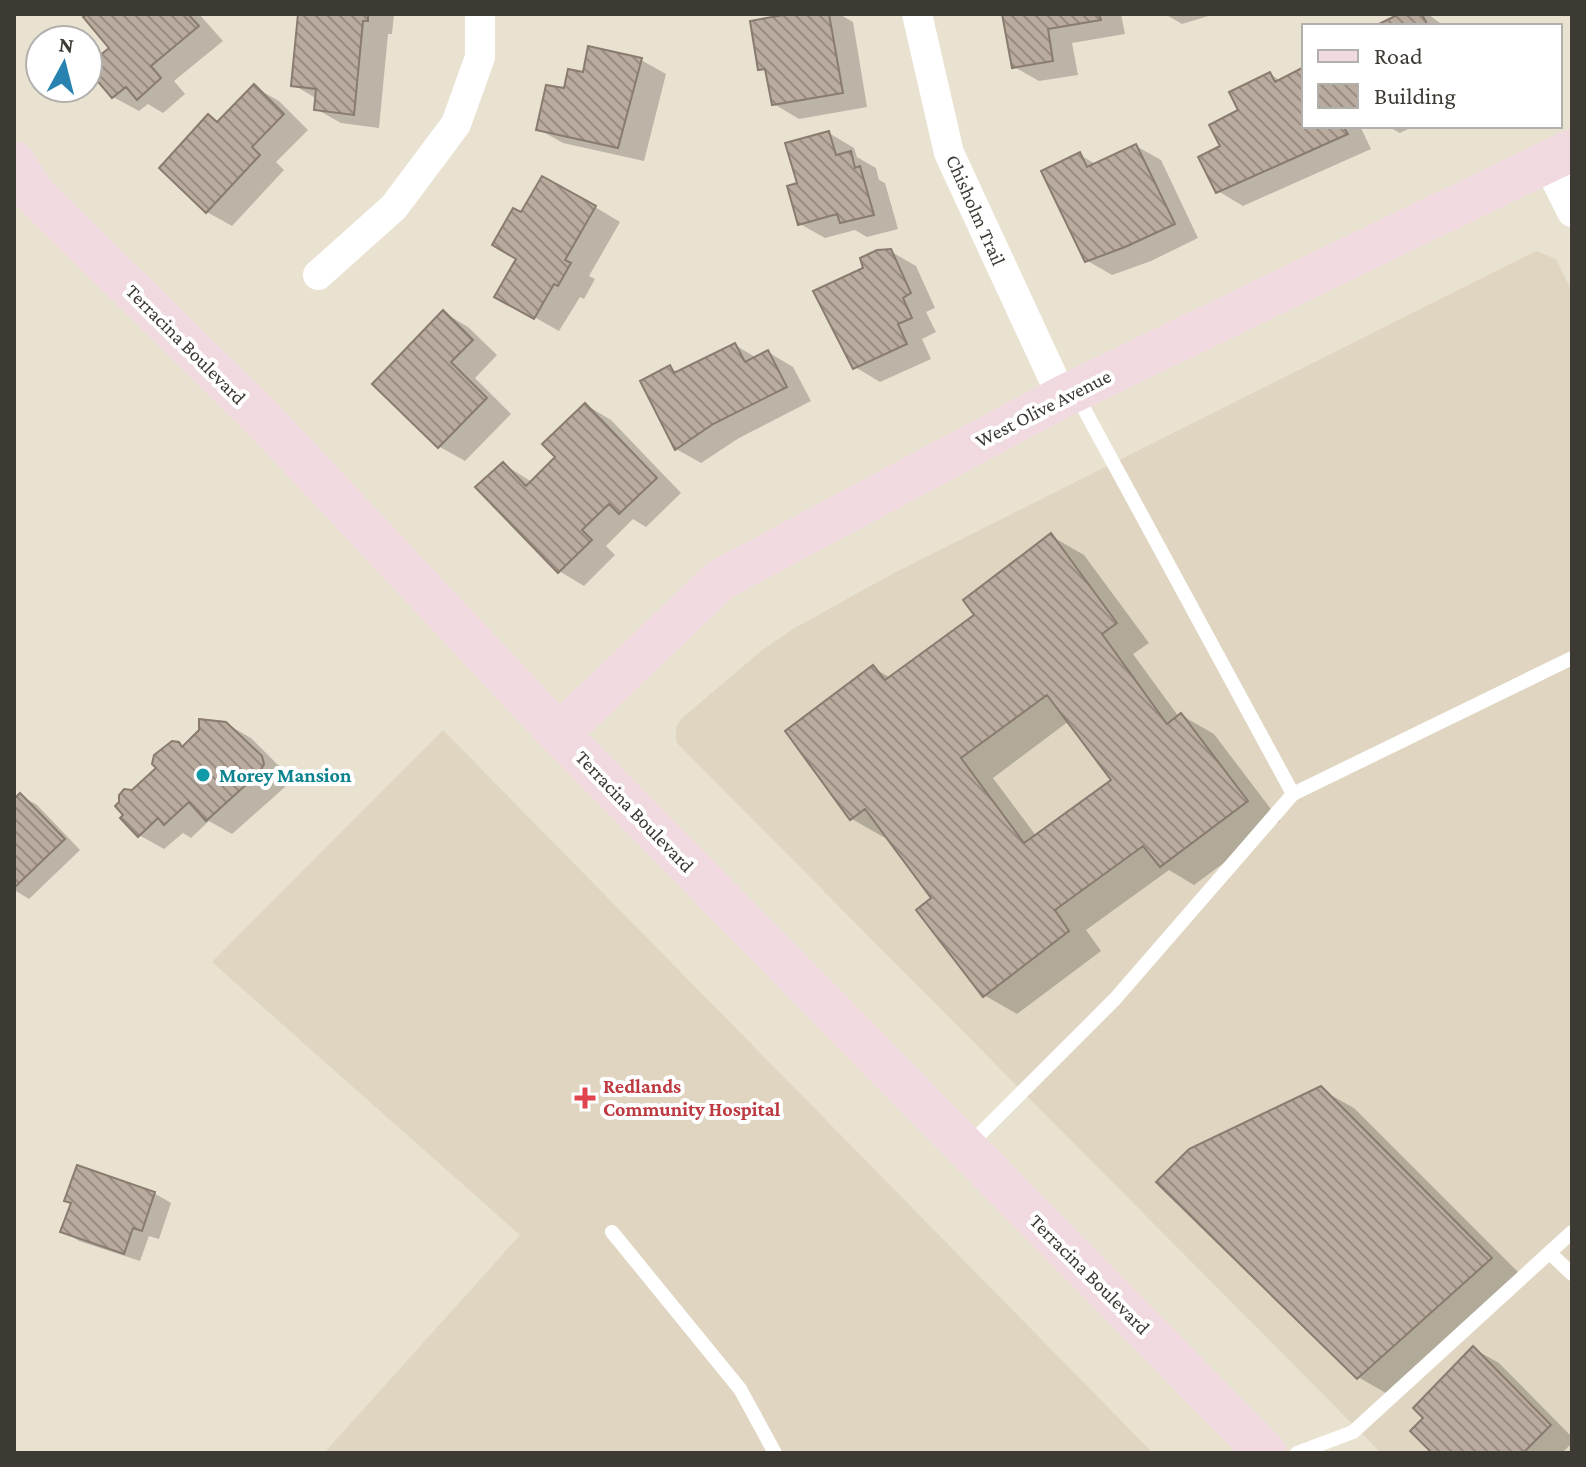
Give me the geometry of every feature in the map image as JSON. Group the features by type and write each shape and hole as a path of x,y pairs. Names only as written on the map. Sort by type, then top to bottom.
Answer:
{"main road":[{"name":"West Olive Avenue","path":"559,734 720,580 1068,394 1560,156"},
{"name":"Terracina Boulevard","path":"14,162 34,194 263,419 559,734 1266,1453"}],"street":[{"path":"318,275 394,207 456,124 480,57 480,14"},
{"name":"Chisholm Trail","path":"917,14 949,153 1068,394"},
{"path":"1560,156 1572,212"}],"lane":[{"path":"1068,394 1293,794"},
{"path":"966,1149 1115,999 1293,794 1572,658"},
{"path":"612,1232 740,1389 775,1453"},
{"path":"1297,1453 1353,1432 1572,1232"},
{"path":"1550,1253 1572,1274"}],"shaded area":[{"path":"1536,251 1556,259 1572,292 1572,1453 1381,1453 676,742 676,728 681,719 761,651 793,629 890,575"},
{"name":"Redlands Community Hospital","path":"443,730 1153,1453 324,1453 520,1235 212,962"}],"building":[{"path":"87,14 188,14 199,26 151,66 161,78 137,100 126,87 112,98 104,89 104,52 109,48 104,42 104,24 89,24 83,17"},
{"path":"298,14 368,14 368,21 363,21 354,115 314,110 316,89 291,86"},
{"path":"789,14 829,14 843,93 772,105 765,69 758,70 750,21"},
{"path":"1002,14 1099,14 1101,20 1048,29 1053,61 1012,68"},
{"path":"1399,14 1422,14 1427,24 1379,24"},
{"path":"588,46 642,58 618,148 536,130 546,85 564,88 568,69 583,72"},
{"path":"1302,68 1302,128 1344,128 1348,134 1216,193 1198,157 1220,146 1209,125 1238,110 1229,92 1270,72 1275,82"},
{"path":"254,84 284,114 252,147 260,155 206,213 159,168 208,114 217,122"},
{"path":"829,131 836,155 851,151 855,168 860,166 874,215 840,223 837,214 798,225 787,186 797,183 785,143"},
{"path":"1136,144 1175,224 1085,262 1041,171 1080,152 1087,167"},
{"path":"542,176 596,206 565,260 571,263 558,286 554,284 534,319 494,297 516,259 492,245 513,208 521,212"},
{"path":"891,249 911,293 903,298 912,318 898,324 907,344 853,369 813,291 863,268 860,258 877,250"},
{"path":"443,310 473,340 451,362 487,398 438,448 372,384"},
{"path":"735,343 745,362 768,350 787,387 713,424 675,450 640,381 670,365 674,373"},
{"path":"585,403 657,478 619,514 609,504 582,530 592,540 558,573 475,487 503,462 526,486 555,457 542,444"},
{"path":"1051,533 1117,623 1102,634 1167,724 1181,713 1248,801 1160,867 1143,846 1055,910 1069,931 983,997 916,910 931,898 865,809 850,820 785,731 873,665 885,680 974,615 963,600","holes":["1047,695 1111,780 1024,843 961,758"]},
{"name":"Morey Mansion","path":"199,719 226,722 262,756 264,764 260,772 206,821 189,802 164,825 158,818 138,837 120,818 123,815 115,806 119,795 124,789 132,790 156,768 152,764 154,755 172,741 179,742 182,747 199,730"},
{"path":"20,793 65,839 14,888 14,799"},
{"path":"1321,1086 1492,1258 1357,1379 1156,1182 1189,1149"},
{"path":"77,1165 155,1192 142,1231 133,1228 124,1254 60,1232 71,1203 64,1201"},
{"path":"1473,1346 1551,1425 1523,1453 1432,1453 1410,1431 1423,1418 1413,1408"}],"place":[{"name":"Morey Mansion","path":"203,775"},
{"name":"Redlands Community Hospital","path":"585,1098"}]}
